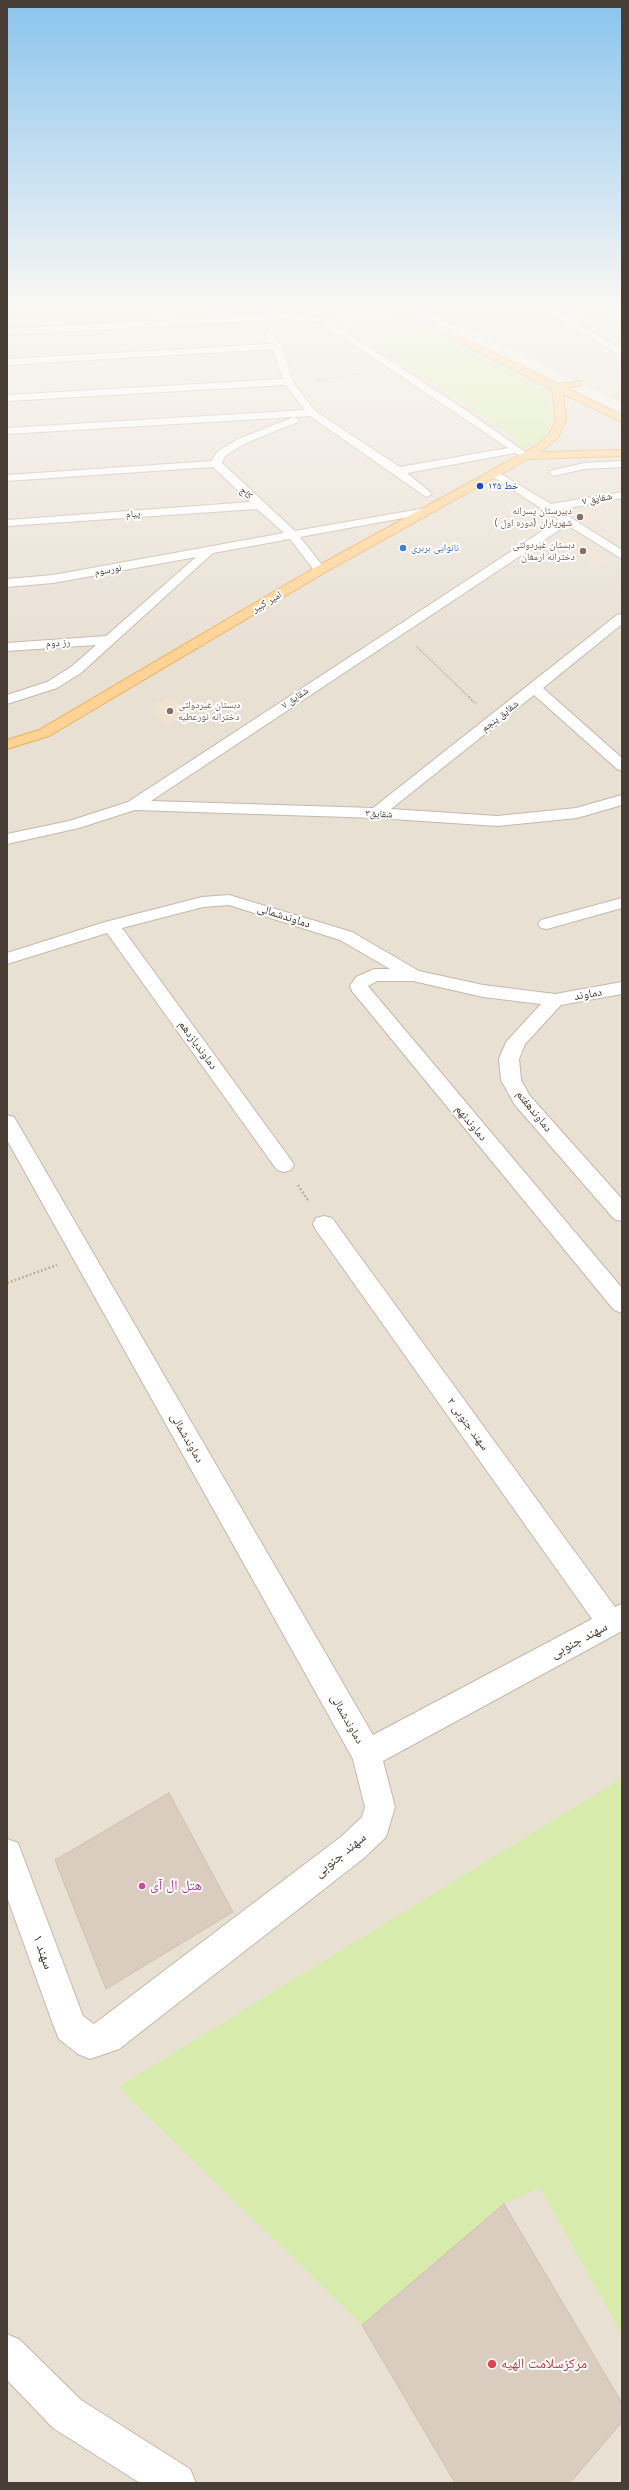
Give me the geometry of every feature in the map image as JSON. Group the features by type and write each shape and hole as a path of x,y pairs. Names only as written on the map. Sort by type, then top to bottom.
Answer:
{"main road":[{"name":"امیر کبیر","path":"7,745 44,733 320,570 494,473 521,453 542,447 554,436 561,420"},
{"path":"521,453 622,453"}],"street":[{"path":"7,431 190,420"},
{"path":"7,478 216,464 221,454 242,441 294,420"},
{"path":"323,420 398,471 426,494"},
{"path":"473,420 521,453"},
{"path":"398,471 521,453"},
{"name":"کاج","path":"216,464 293,536 320,570"},
{"path":"554,472 584,466 622,464"},
{"path":"494,473 622,555"},
{"name":"شقایق ۷","path":"549,508 622,494"},
{"name":"پیام","path":"7,523 259,505"},
{"path":"7,700 52,685 76,670 208,553 426,511"},
{"name":"شقایق ۷","path":"7,839 73,825 134,805 398,629 566,520"},
{"name":"نورسوم","path":"7,583 53,579 208,553"},
{"name":"شقایق پنجم","path":"377,813 622,618"},
{"name":"رز دوم","path":"7,647 109,640"},
{"path":"535,688 622,766"},
{"name":"شقایق۳","path":"134,805 377,813 497,821 577,813 622,800"},
{"name":"دماوندشمالی","path":"7,959 111,926 202,902 229,900 254,906 346,936 413,975 483,991 555,1000"},
{"path":"547,924 622,903"},
{"name":"دماوندیازدهم","path":"111,926 284,1165"},
{"name":"دماوندنهم","path":"413,975 374,975 362,981 359,986 361,991 622,1304"},
{"name":"دماوند","path":"555,1000 622,988"},
{"name":"دماوندهفتم","path":"555,1000 516,1042 509,1059 511,1080 522,1100 622,1213"},
{"name":"دماوندشمالی","path":"7,1122 367,1754"},
{"name":"سهند جنوبی ۲","path":"324,1224 617,1620"},
{"name":"سهند جنوبی","path":"90,2042 108,2037 352,1847 374,1826 380,1807 367,1754 617,1620"},
{"name":"سهند ۱","path":"7,1854 71,2027 90,2042"},
{"path":"7,2353 67,2414 176,2483"}],"path":[{"path":"398,629 494,721"},
{"path":"284,1165 324,1224"},
{"path":"7,1283 82,1256"}],"shaded area":[{"path":"7,420 622,420 622,2483 7,2483"},
{"name":"دبیرستان پسرانه شهریاران (دوره اول )","path":"586,509 602,520 574,525 563,513"},
{"name":"دبستان غیردولتی دخترانه ارمغان","path":"572,536 608,562 591,565 558,541"},
{"name":"دبستان غیردولتی دخترانه نورعطیه","path":"172,698 191,717 166,724 150,705"}],"green space":[{"path":"488,420 551,420 548,432 539,442 522,449 515,438"},
{"path":"622,1778 622,2335 540,2188 504,2204 362,2325 118,2087"}],"building":[{"name":"هتل ال آی","path":"169,1793 233,1912 106,1989 55,1860"},
{"name":"مرکزسلامت الهیه","path":"504,2204 622,2403 622,2422 570,2483 455,2483 362,2325"}],"place":[{"name":"خط ۱۴۵","path":"480,486"},
{"name":"دبیرستان پسرانه شهریاران (دوره اول )","path":"580,517"},
{"name":"نانوایی بربری","path":"403,548"},
{"name":"دبستان غیردولتی دخترانه ارمغان","path":"583,551"},
{"name":"دبستان غیردولتی دخترانه نورعطیه","path":"170,711"},
{"name":"هتل ال آی","path":"142,1886"},
{"name":"مرکزسلامت الهیه","path":"492,2364"}]}
